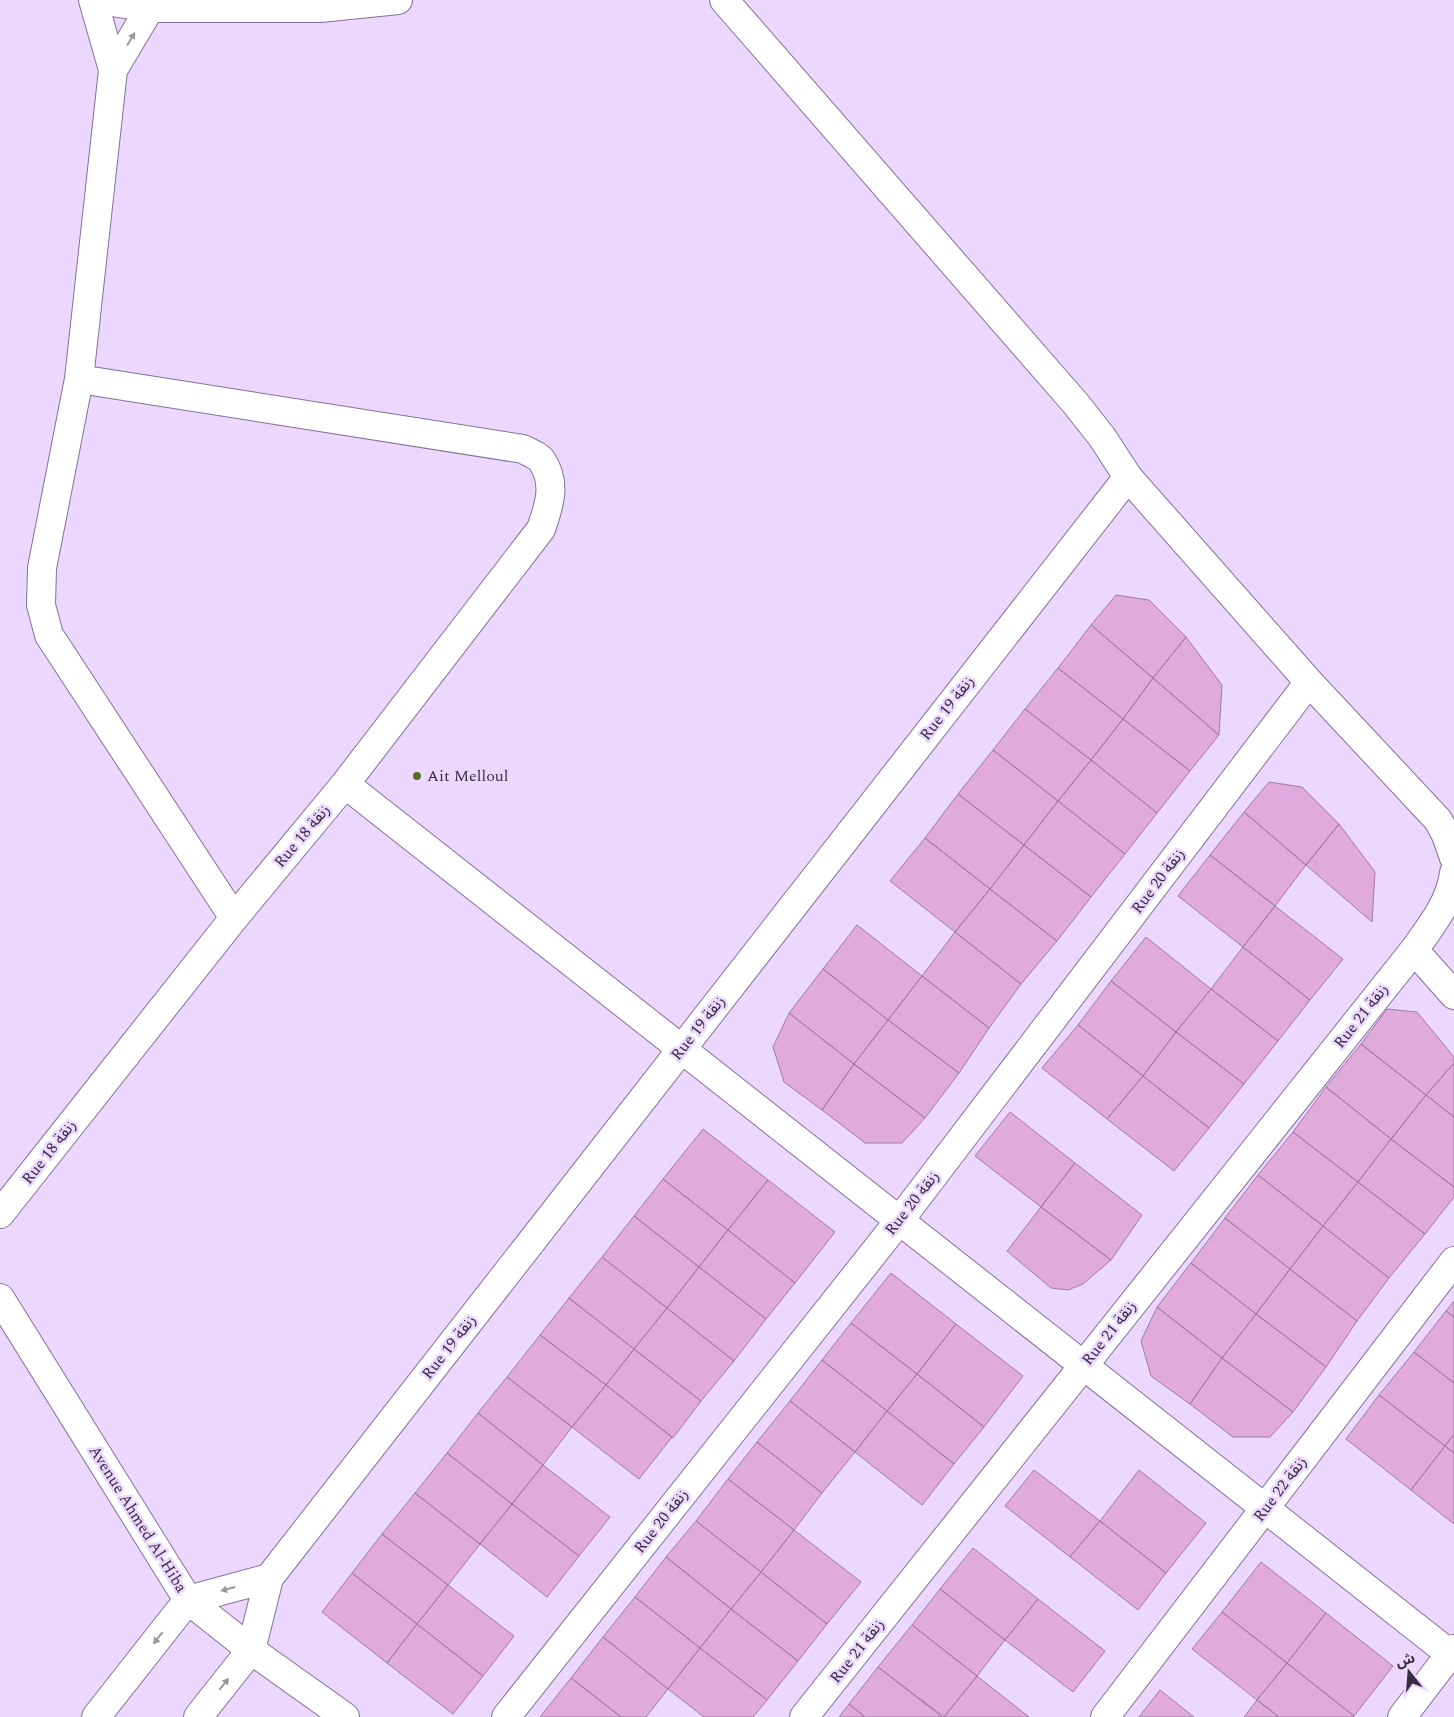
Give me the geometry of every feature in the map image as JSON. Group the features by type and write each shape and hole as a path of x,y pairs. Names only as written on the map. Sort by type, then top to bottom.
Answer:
{"street":[{"path":"93,0 112,70 79,378 42,568 41,605 50,635 234,918"},
{"path":"100,0 150,8 320,8 398,0"},
{"path":"724,0 1076,404 1102,437 1128,477 1309,682 1438,820 1452,849 1454,858"},
{"path":"112,70 150,8"},
{"name":"Rue 18 زنقة","path":"0,1214 234,918 345,784 542,529 551,502 551,484 542,460 523,449 79,378"},
{"name":"Rue 19 زنقة","path":"251,1650 269,1578 1128,477"},
{"name":"Rue 20 زنقة","path":"506,1717 899,1221 1309,682"},
{"path":"345,784 1264,1509 1452,1652 1402,1717"},
{"name":"Rue 21 زنقة","path":"804,1717 1414,950 1436,919 1452,888 1454,873"},
{"path":"1414,950 1454,995"},
{"name":"Rue 22 زنقة","path":"1105,1717 1454,1261"},
{"name":"Avenue Ahmed Al-Hiba","path":"0,1298 188,1600 251,1650 345,1717"},
{"path":"96,1717 188,1600 269,1578"},
{"path":"198,1717 251,1650"}],"building":[{"path":"1116,595 1149,600 1186,637 1153,678 1091,625"},
{"path":"1091,625 1153,678 1123,719 1058,668"},
{"path":"1186,637 1222,685 1219,735 1153,678"},
{"path":"1058,668 1123,719 1091,760 1025,709"},
{"path":"1153,678 1219,735 1190,771 1123,719"},
{"path":"1025,709 1091,760 1058,801 993,750"},
{"path":"1123,719 1190,771 1157,813 1091,760"},
{"path":"993,750 1058,801 1024,845 958,794"},
{"path":"1091,760 1157,813 1125,854 1058,801"},
{"path":"1269,782 1302,787 1339,824 1306,865 1244,812"},
{"path":"958,794 1024,845 990,889 925,838"},
{"path":"1058,801 1125,854 1091,897 1024,845"},
{"path":"1244,812 1306,865 1275,906 1210,855"},
{"path":"1339,824 1375,872 1372,922 1306,865"},
{"path":"925,838 990,889 955,932 890,881"},
{"path":"1024,845 1091,897 1057,941 990,889"},
{"path":"1210,855 1275,906 1243,947 1178,896"},
{"path":"990,889 1057,941 1021,984 955,932"},
{"path":"1275,906 1343,959 1310,1000 1243,947"},
{"path":"857,925 922,976 888,1020 823,969"},
{"path":"955,932 1021,984 989,1028 922,976"},
{"path":"1146,937 1211,989 1176,1032 1111,981"},
{"path":"1243,947 1310,1000 1278,1041 1211,989"},
{"path":"823,969 888,1020 854,1064 789,1013"},
{"path":"922,976 989,1028 959,1073 888,1020"},
{"path":"1111,981 1176,1032 1143,1076 1078,1025"},
{"path":"1211,989 1278,1041 1244,1084 1176,1032"},
{"path":"1387,1009 1417,1012 1454,1057 1454,1063 1426,1095 1361,1044"},
{"path":"789,1013 854,1064 822,1110 784,1082 773,1047"},
{"path":"888,1020 959,1073 925,1118 854,1064"},
{"path":"1078,1025 1143,1076 1107,1119 1042,1068"},
{"path":"1176,1032 1244,1084 1209,1128 1143,1076"},
{"path":"1361,1044 1426,1095 1391,1139 1326,1087"},
{"path":"1454,1063 1454,1117 1426,1095"},
{"path":"854,1064 925,1118 902,1143 865,1143 822,1110"},
{"path":"1143,1076 1209,1128 1174,1171 1107,1119"},
{"path":"1326,1087 1391,1139 1358,1182 1293,1132"},
{"path":"1426,1095 1454,1117 1454,1187 1391,1139"},
{"path":"1010,1112 1075,1163 1041,1207 975,1156"},
{"path":"703,1129 768,1180 728,1230 663,1179"},
{"path":"1293,1132 1358,1182 1323,1226 1258,1175"},
{"path":"1391,1139 1454,1187 1454,1197 1425,1234 1358,1182"},
{"path":"1075,1163 1142,1215 1111,1260 1041,1207"},
{"path":"1258,1175 1323,1226 1290,1269 1225,1218"},
{"path":"663,1179 728,1230 699,1267 634,1216"},
{"path":"768,1180 835,1232 795,1283 728,1230"},
{"path":"1358,1182 1425,1234 1389,1278 1323,1226"},
{"path":"1041,1207 1111,1260 1083,1284 1068,1290 1051,1288 1007,1251"},
{"path":"634,1216 699,1267 667,1308 602,1257"},
{"path":"1225,1218 1290,1269 1256,1314 1191,1263"},
{"path":"1323,1226 1389,1278 1357,1321 1290,1269"},
{"path":"728,1230 795,1283 766,1319 699,1267"},
{"path":"602,1257 667,1308 634,1349 569,1298"},
{"path":"1191,1263 1256,1314 1222,1358 1157,1307"},
{"path":"699,1267 766,1319 734,1361 667,1308"},
{"path":"1290,1269 1357,1321 1326,1367 1256,1314"},
{"path":"891,1273 956,1324 917,1374 851,1323"},
{"path":"569,1298 634,1349 606,1385 540,1335"},
{"path":"1454,1301 1454,1317 1446,1311"},
{"path":"1157,1307 1222,1358 1190,1404 1151,1376 1141,1341"},
{"path":"667,1308 734,1361 701,1401 634,1349"},
{"path":"1446,1311 1454,1317 1454,1383 1414,1352"},
{"path":"1256,1314 1326,1367 1293,1412 1222,1358"},
{"path":"851,1323 917,1374 887,1411 822,1360"},
{"path":"956,1324 1023,1376 984,1427 917,1374"},
{"path":"540,1335 606,1385 572,1427 507,1377"},
{"path":"634,1349 701,1401 673,1438 606,1385"},
{"path":"1414,1352 1454,1383 1454,1434 1445,1446 1379,1395"},
{"path":"1222,1358 1293,1412 1270,1437 1233,1437 1190,1404"},
{"path":"822,1360 887,1411 855,1452 790,1401"},
{"path":"917,1374 984,1427 954,1464 887,1411"},
{"path":"507,1377 572,1427 543,1465 478,1413"},
{"path":"606,1385 672,1437 639,1479 572,1427"},
{"path":"1379,1395 1445,1446 1411,1490 1346,1439"},
{"path":"790,1401 855,1452 822,1493 757,1442"},
{"path":"887,1411 954,1464 922,1505 855,1452"},
{"path":"478,1413 543,1465 512,1504 447,1453"},
{"path":"1454,1434 1454,1453 1445,1446"},
{"path":"757,1442 822,1493 794,1530 728,1479"},
{"path":"1445,1446 1454,1453 1454,1524 1411,1490"},
{"path":"447,1453 512,1504 480,1544 415,1493"},
{"path":"543,1465 610,1517 579,1556 512,1504"},
{"path":"1034,1470 1100,1521 1070,1557 1005,1506"},
{"path":"1139,1470 1206,1523 1166,1573 1100,1521"},
{"path":"728,1479 794,1530 761,1572 696,1521"},
{"path":"415,1493 480,1544 448,1585 382,1534"},
{"path":"512,1504 579,1556 547,1597 480,1544"},
{"path":"696,1521 761,1572 731,1609 666,1557"},
{"path":"1100,1521 1166,1573 1138,1610 1070,1557"},
{"path":"794,1530 861,1582 827,1624 761,1572"},
{"path":"382,1534 448,1585 417,1624 352,1573"},
{"path":"973,1548 1038,1599 1005,1640 940,1589"},
{"path":"666,1557 731,1609 700,1648 635,1597"},
{"path":"1261,1562 1326,1613 1287,1663 1222,1612"},
{"path":"761,1572 827,1624 798,1661 731,1609"},
{"path":"352,1573 417,1624 387,1663 322,1612"},
{"path":"448,1585 514,1636 483,1676 417,1624"},
{"path":"940,1589 1005,1640 977,1676 912,1625"},
{"path":"635,1597 700,1648 668,1689 603,1637"},
{"path":"1038,1599 1105,1651 1073,1692 1005,1640"},
{"path":"731,1609 798,1661 767,1700 700,1648"},
{"path":"1222,1612 1287,1663 1257,1700 1192,1649"},
{"path":"1326,1613 1393,1666 1354,1716 1287,1663"},
{"path":"417,1624 483,1676 453,1714 387,1663"},
{"path":"912,1625 977,1676 944,1717 878,1667"},
{"path":"603,1637 668,1689 646,1717 621,1717 571,1678"},
{"path":"700,1648 767,1700 753,1717 704,1717 668,1689"},
{"path":"1287,1663 1354,1716 1279,1717 1257,1700"},
{"path":"878,1667 942,1717 865,1717 849,1704"},
{"path":"977,1676 1029,1717 944,1717"},
{"path":"571,1678 621,1717 540,1717"},
{"path":"1160,1690 1194,1717 1139,1717"},
{"path":"1257,1700 1279,1717 1244,1717"},
{"path":"849,1704 865,1717 839,1717"}],"place":[{"name":"Ait Melloul","path":"417,776"}]}
